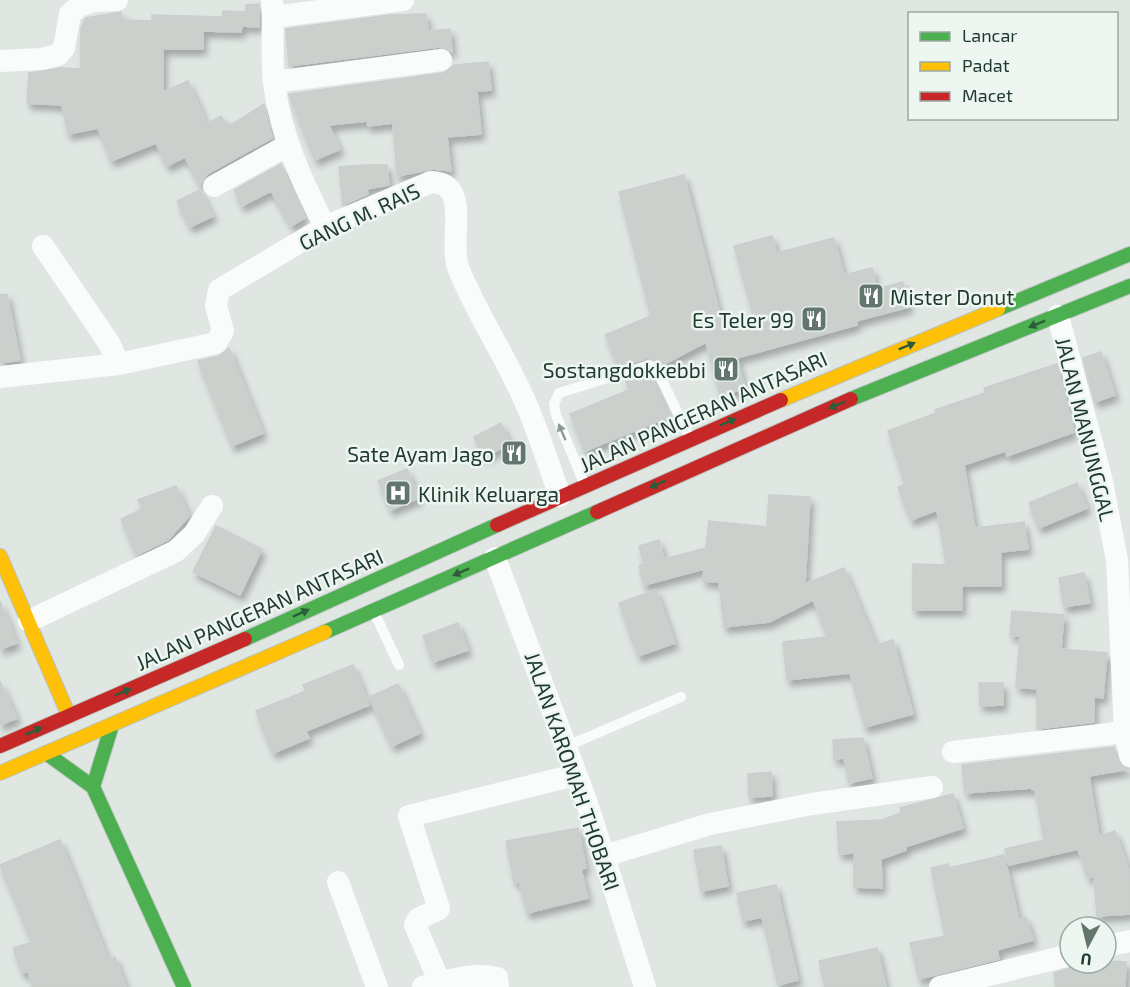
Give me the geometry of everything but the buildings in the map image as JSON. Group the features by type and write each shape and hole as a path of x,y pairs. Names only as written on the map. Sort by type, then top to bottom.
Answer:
{"main road":[{"name":"JALAN PANGERAN ANTASARI","path":"0,746 690,438 887,354 1130,255"},
{"path":"0,773 495,558 793,423 1130,286"},
{"path":"887,354 881,363 881,372 888,379 897,380"},
{"path":"855,368 866,367 873,373 873,384 865,393"},
{"path":"2,565 29,621 69,716"},
{"path":"93,787 112,725"},
{"path":"46,753 93,787 184,987"}],"street":[{"path":"0,61 42,59 58,55 64,48 70,7 94,1 117,0"},
{"path":"325,227 294,164 288,145 274,82 273,9 403,0"},
{"path":"274,82 441,60"},
{"path":"214,186 288,145"},
{"name":"GANG M. RAIS","path":"0,377 119,364 216,343 223,331 216,306 219,290 325,227 431,182 442,182 452,189 457,203 453,239 458,268 524,398 560,496"},
{"path":"43,246 109,343 119,364"},
{"name":"JALAN MANUNGGAL","path":"1058,316 1101,477 1117,560 1125,732 1130,756"},
{"path":"29,621 176,551 194,534 212,506"},
{"name":"JALAN KAROMAH THOBARI","path":"495,558 566,747 604,856 645,987"},
{"path":"953,752 1125,732"},
{"path":"498,987 497,978 487,976 432,985 415,926 418,919 439,909 409,816 575,774"},
{"path":"604,856 722,822 812,804 932,787"},
{"path":"339,882 377,987"},
{"path":"940,987 1058,958"}],"lane":[{"path":"586,486 556,415 554,404 559,393 649,364 656,368 690,438"},
{"path":"374,611 399,665"},
{"path":"566,747 681,697"}],"traffic: fast":[{"path":"998,309 1130,254"},
{"path":"851,399 1130,286"},
{"path":"325,632 597,512"},
{"path":"245,639 497,525"},
{"path":"93,787 112,725"},
{"path":"46,753 93,787 184,987"}],"traffic: slow":[{"path":"781,400 998,309"},
{"path":"0,556 69,716"},
{"path":"0,773 325,632"}],"traffic: jam":[{"path":"597,512 851,399"},
{"path":"497,525 781,400"},
{"path":"0,746 245,639"}],"place":[{"name":"Mister Donut","path":"871,296"},
{"name":"Es Teler 99","path":"814,319"},
{"name":"Sostangdokkebbi","path":"726,369"},
{"name":"Sate Ayam Jago","path":"514,453"},
{"name":"Klinik Keluarga","path":"398,493"}]}
